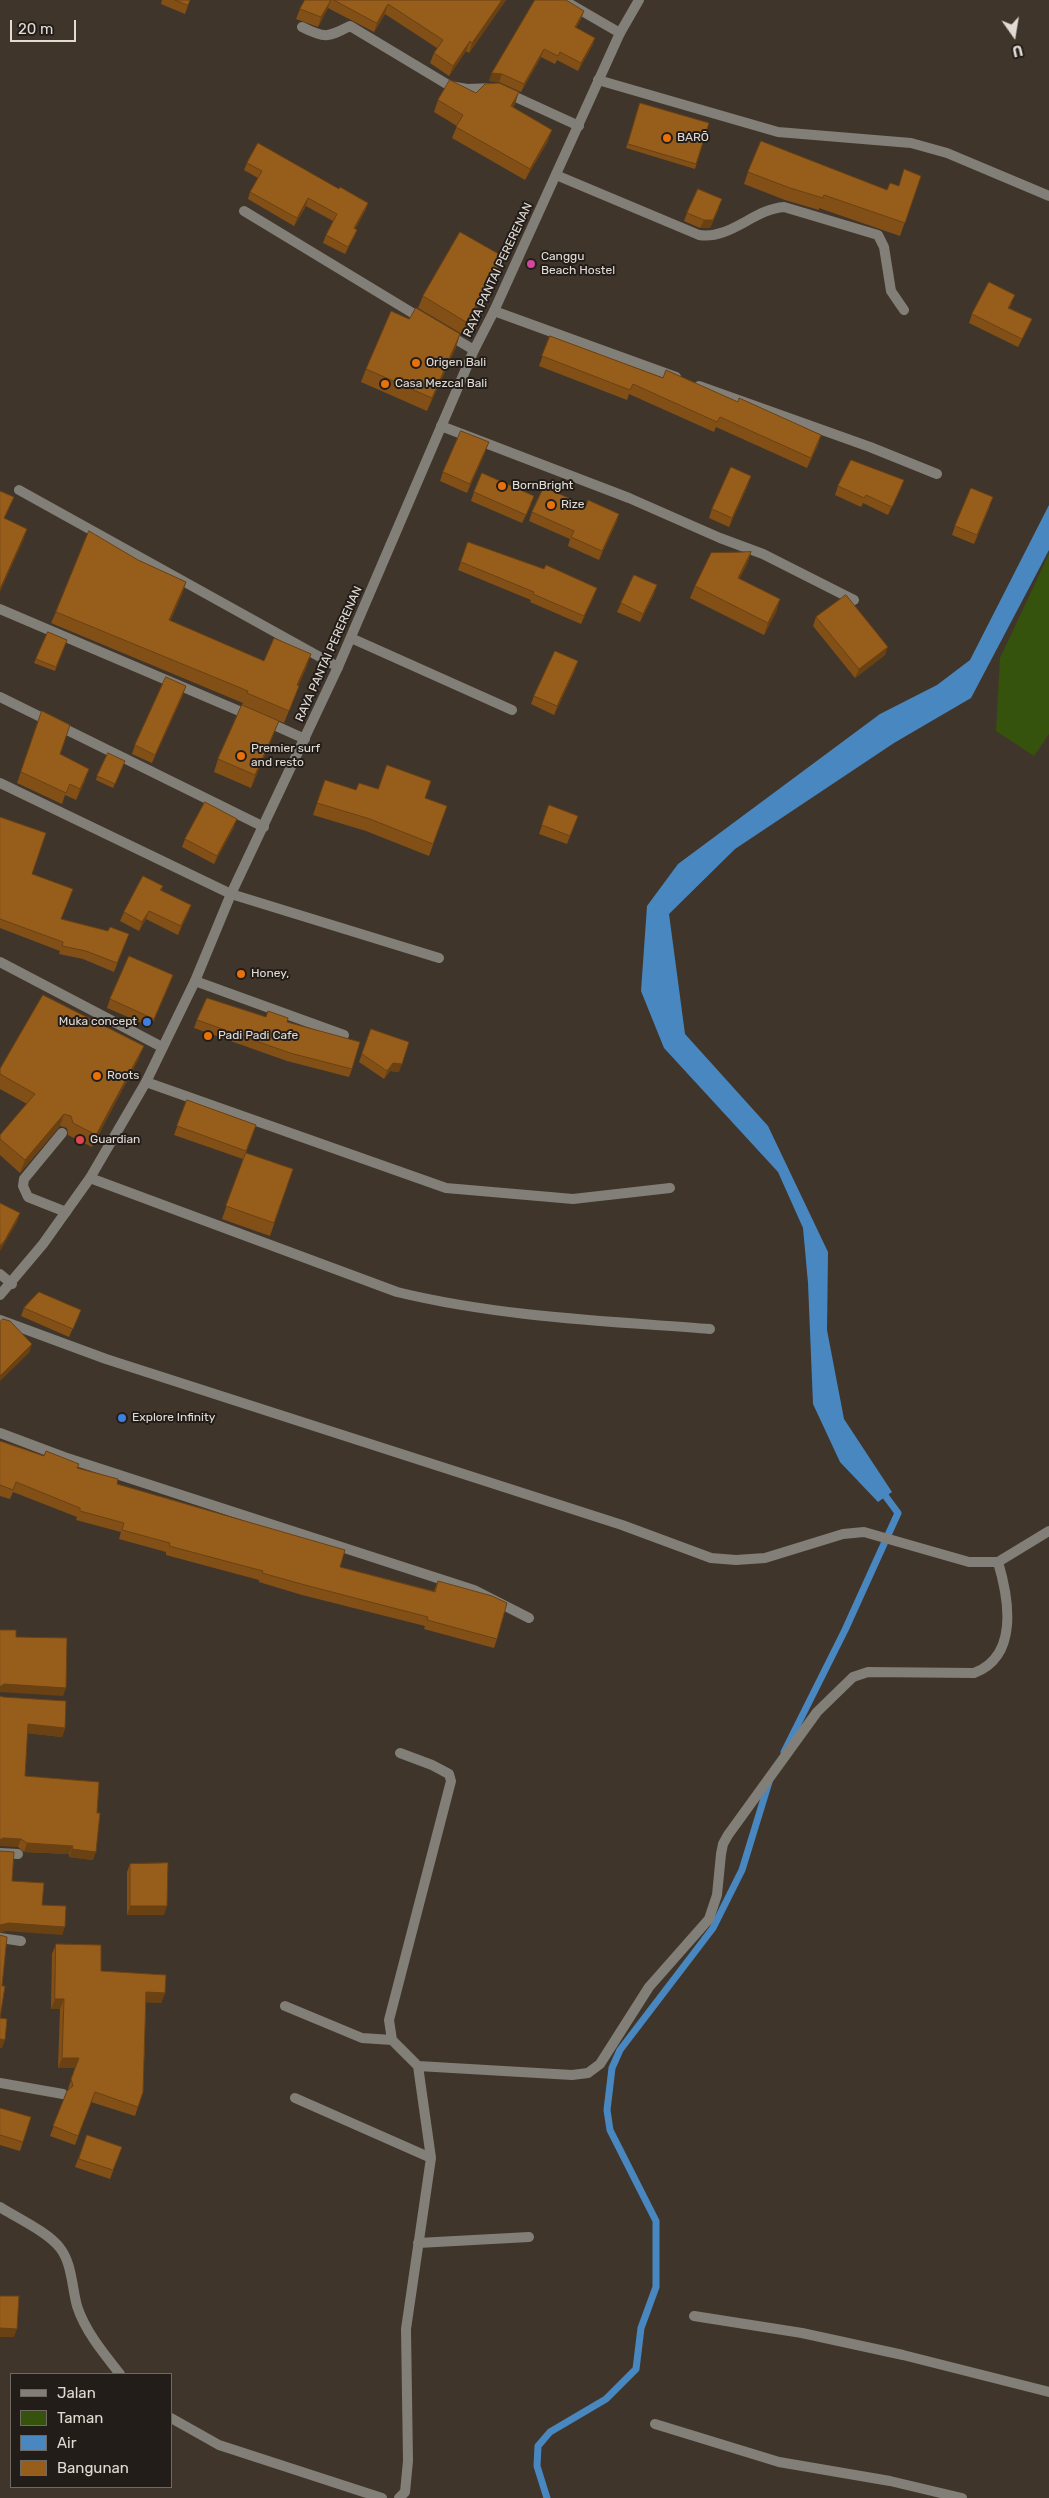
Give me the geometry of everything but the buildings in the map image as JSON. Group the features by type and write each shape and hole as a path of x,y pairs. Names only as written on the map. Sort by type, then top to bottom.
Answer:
{"street":[{"path":"563,0 620,33"},
{"name":"RAYA PANTAI PERERENAN","path":"0,1296 12,1284 90,1178 146,1082 195,981 231,894 351,638 474,350 494,311 620,33 639,0"},
{"path":"302,27 317,34 329,35 336,34 350,26 356,28 450,86 467,89 496,88 579,126"},
{"path":"598,80 778,132 911,144 947,153 1049,196"},
{"path":"556,174 699,235 720,234 769,210 784,207 878,235 884,247 891,291 904,310"},
{"path":"244,211 474,350"},
{"path":"494,311 870,447 937,474"},
{"path":"441,426 629,498 763,554 854,600"},
{"path":"19,490 338,667"},
{"path":"0,609 305,739"},
{"path":"351,638 512,710"},
{"path":"0,696 264,827"},
{"path":"0,783 231,894 439,958"},
{"path":"0,962 162,1047"},
{"path":"195,981 344,1035"},
{"path":"146,1082 446,1188 573,1199 670,1188"},
{"path":"62,1132 24,1179 23,1186 28,1197 66,1212"},
{"path":"90,1178 397,1292 448,1304 491,1311 710,1329"},
{"path":"0,1274 12,1284"},
{"path":"0,1320 106,1359 622,1525 711,1558 736,1560 765,1558 843,1534 864,1532 969,1562 998,1562 1049,1531"},
{"path":"0,1433 64,1458 474,1590 529,1618"},
{"path":"418,2066 572,2075 588,2073 600,2064 649,1987 709,1919 717,1895 722,1844 817,1712 853,1677 868,1672 974,1673 987,1668 996,1658 1004,1642 1007,1621 1006,1594 998,1562"},
{"path":"399,2498 405,2492 408,2461 406,2329 431,2158 418,2066 392,2040 389,2020 451,1781 449,1774 432,1765 400,1753"},
{"path":"0,1853 18,1854"},
{"path":"0,1938 21,1942"},
{"path":"285,2006 362,2038 392,2040"},
{"path":"0,2083 63,2094"},
{"path":"295,2098 431,2158"},
{"path":"0,2207 52,2240 60,2248 66,2257 77,2306 84,2321 119,2373"},
{"path":"418,2243 529,2236"},
{"path":"694,2316 829,2339 903,2355 1049,2392"},
{"path":"172,2419 218,2445 314,2475 352,2494 382,2498"},
{"path":"655,2424 779,2462 890,2481 962,2498"}],"green space":[{"path":"1049,554 1049,734 1034,756 996,731 1000,658"}],"water":[{"path":"1049,505 1049,550 971,698 894,743 735,849 669,914 685,1034 768,1126 828,1252 827,1330 844,1419 892,1492 878,1502 840,1462 813,1404 808,1283 803,1228 778,1172 664,1048 641,991 647,906 678,864 880,714 937,685 970,660"}],"waterway":[{"path":"784,1752 845,1630 898,1513 881,1490"},
{"path":"547,2498 537,2466 538,2446 550,2432 606,2399 636,2369 641,2328 656,2287 656,2221 610,2130 607,2110 612,2068 620,2050 713,1928 742,1870 769,1782"}],"place":[{"name":"BARŌ","path":"667,138"},
{"name":"Canggu Beach Hostel","path":"531,264"},
{"name":"Origen Bali","path":"416,363"},
{"name":"Casa Mezcal Bali","path":"385,384"},
{"name":"BornBright","path":"502,486"},
{"name":"Rize","path":"551,505"},
{"name":"Premier surf and resto","path":"241,756"},
{"name":"Honey,","path":"241,974"},
{"name":"Muka concept","path":"147,1022"},
{"name":"Padi Padi Cafe","path":"208,1036"},
{"name":"Roots","path":"97,1076"},
{"name":"Guardian","path":"80,1140"},
{"name":"Explore Infinity","path":"122,1418"}]}
